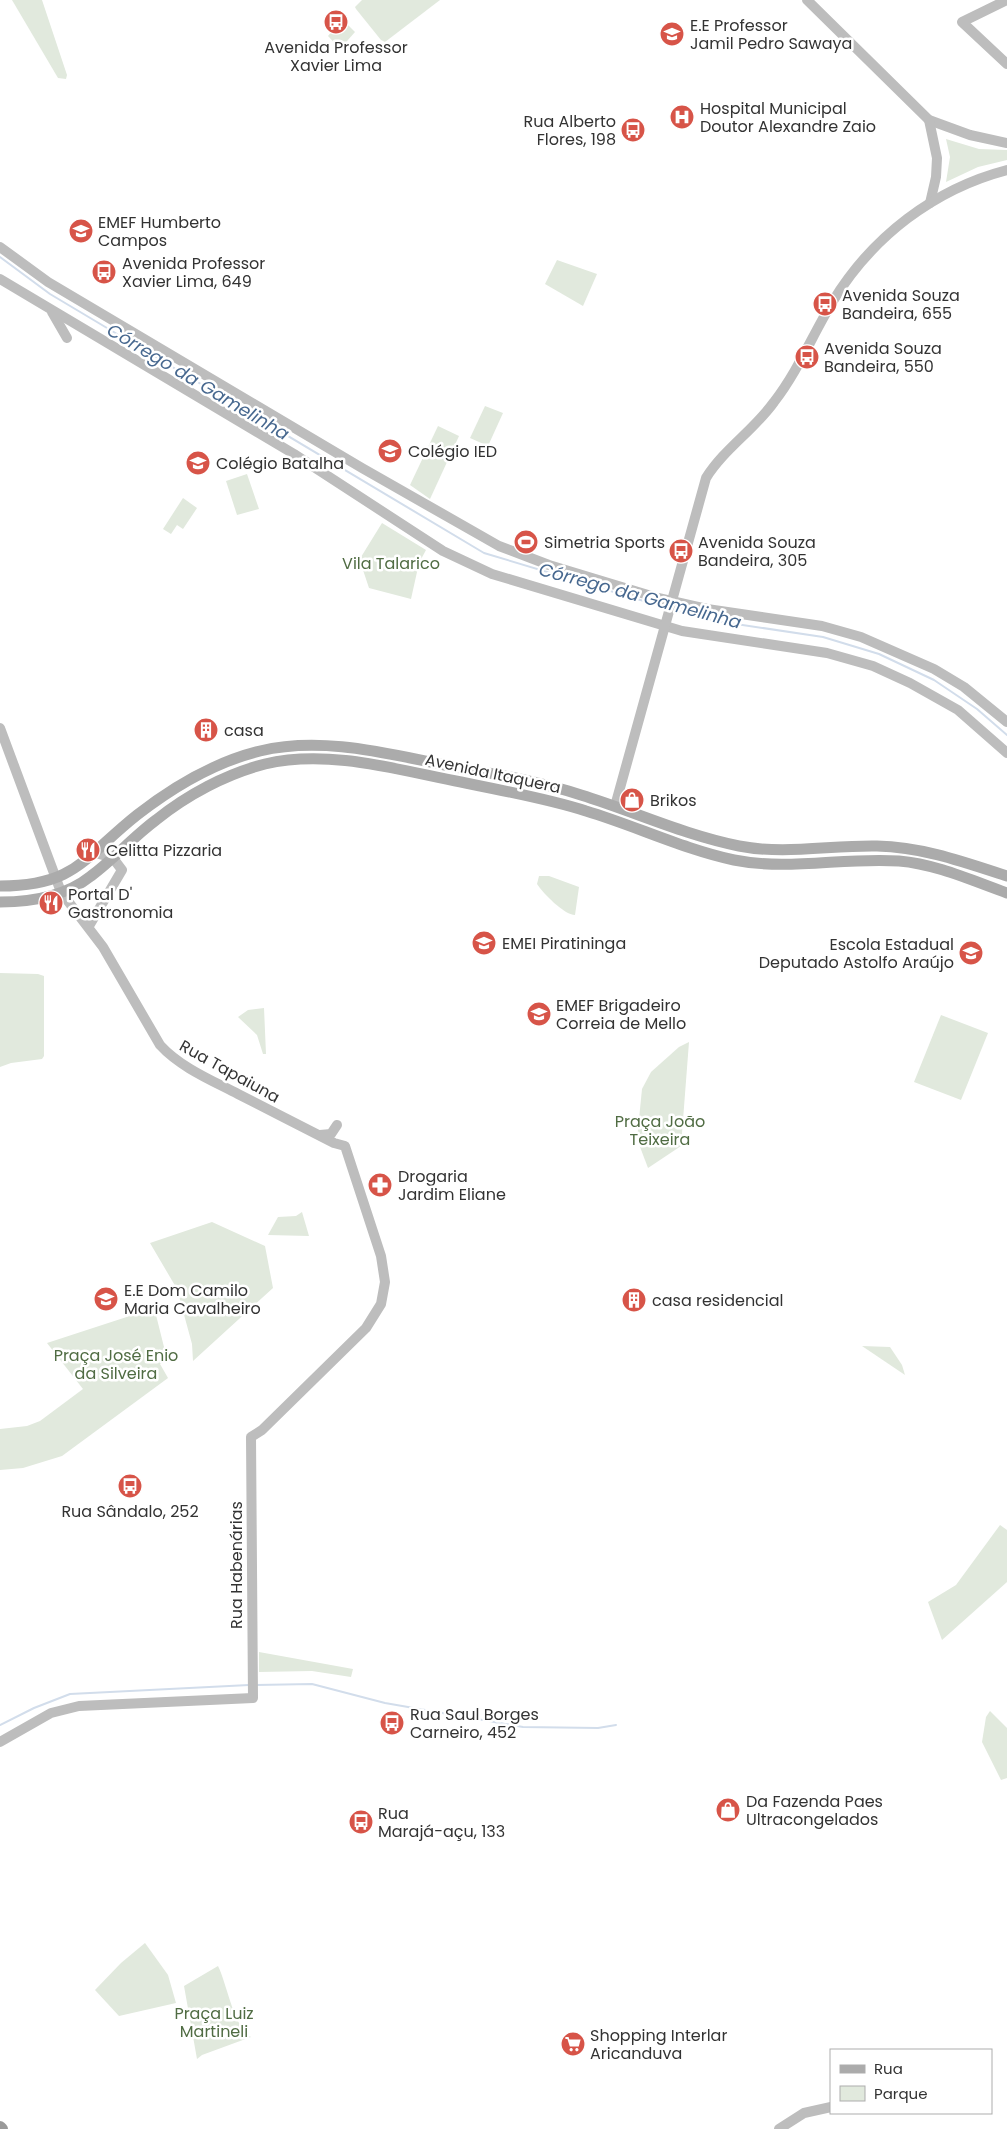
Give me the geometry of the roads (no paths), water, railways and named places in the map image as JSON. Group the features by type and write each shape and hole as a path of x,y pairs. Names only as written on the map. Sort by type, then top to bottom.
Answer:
{"main road":[{"name":"Avenida Itaquera","path":"0,886 16,886 56,879 79,866 96,853 136,816 205,771 244,756 288,747 325,745 369,750 554,786 692,833 738,846 777,850 874,846 904,847 946,856 1007,876"},
{"name":"Avenida Itaquera","path":"0,902 24,901 61,892 91,876 155,820 199,791 247,770 276,762 313,760 345,761 398,770 556,802 586,810 702,851 734,860 780,866 877,861 912,862 1007,893"},
{"path":"556,802 571,802 605,811 611,810 615,806"}],"street":[{"path":"807,0 929,120 970,135 1007,143"},
{"path":"1007,0 962,22 1007,64"},
{"path":"929,120 937,158 935,181 930,203"},
{"path":"615,806 706,478 713,467 774,403 790,380 834,299 862,260 889,232 930,203 952,191 970,182 1007,170"},
{"path":"935,181 942,188 952,191"},
{"path":"0,247 48,282 483,538 541,562 671,603 822,626 861,637 934,669 964,687 1007,722"},
{"path":"0,279 294,454 443,551 492,574 665,625 723,639 827,653 873,666 910,683 958,710 1007,753"},
{"path":"50,309 67,338"},
{"name":"Rua Tapaiuna","path":"0,728 61,892 102,947 152,1033 167,1054 221,1085 320,1136 345,1146 382,1256 385,1282 381,1304 366,1328 262,1430 251,1437"},
{"path":"88,926 122,870 113,858 96,853"},
{"path":"320,1136 331,1134 337,1125"},
{"name":"Rua Habenárias","path":"0,1742 51,1714 79,1706 253,1696 251,1437"},
{"path":"779,2129 804,2113 830,2107"}],"waterway":[{"name":"Córrego da Gamelinha","path":"0,257 50,294 484,553 667,608"},
{"name":"Córrego da Gamelinha","path":"674,610 716,621 823,637 879,654 934,680 977,709 1007,735"},
{"path":"256,1685 312,1684 385,1703 523,1727 598,1728 616,1725"},
{"path":"0,1725 34,1708 70,1694 249,1685"}],"place":[{"name":"Avenida Professor Xavier Lima","path":"336,22"},
{"name":"E.E Professor Jamil Pedro Sawaya","path":"672,34"},
{"name":"Hospital Municipal Doutor Alexandre Zaio","path":"682,117"},
{"name":"Rua Alberto Flores, 198","path":"633,130"},
{"name":"EMEF Humberto Campos","path":"81,231"},
{"name":"Avenida Professor Xavier Lima, 649","path":"104,272"},
{"name":"Avenida Souza Bandeira, 655","path":"825,304"},
{"name":"Avenida Souza Bandeira, 550","path":"807,357"},
{"name":"Colégio IED","path":"390,451"},
{"name":"Colégio Batalha","path":"198,463"},
{"name":"Simetria Sports","path":"526,542"},
{"name":"Avenida Souza Bandeira, 305","path":"681,551"},
{"name":"casa","path":"206,730"},
{"name":"Brikos","path":"632,800"},
{"name":"Celitta Pizzaria","path":"88,850"},
{"name":"Portal D' Gastronomia","path":"51,903"},
{"name":"EMEI Piratininga","path":"484,943"},
{"name":"Escola Estadual Deputado Astolfo Araújo","path":"971,953"},
{"name":"EMEF Brigadeiro Correia de Mello","path":"539,1014"},
{"name":"Drogaria Jardim Eliane","path":"380,1185"},
{"name":"E.E Dom Camilo Maria Cavalheiro","path":"106,1299"},
{"name":"casa residencial","path":"634,1300"},
{"name":"Rua Sândalo, 252","path":"130,1486"},
{"name":"Rua Saul Borges Carneiro, 452","path":"392,1723"},
{"name":"Da Fazenda Paes Ultracongelados","path":"728,1810"},
{"name":"Rua Marajá-açu, 133","path":"361,1822"},
{"name":"Shopping Interlar Aricanduva","path":"573,2044"}],"park label":[{"name":"Vila Talarico","path":"391,563"},
{"name":"Praça João Teixeira","path":"660,1130"},
{"name":"Praça José Enio da Silveira","path":"116,1364"},
{"name":"Praça Luiz Martineli","path":"214,2022"}]}
